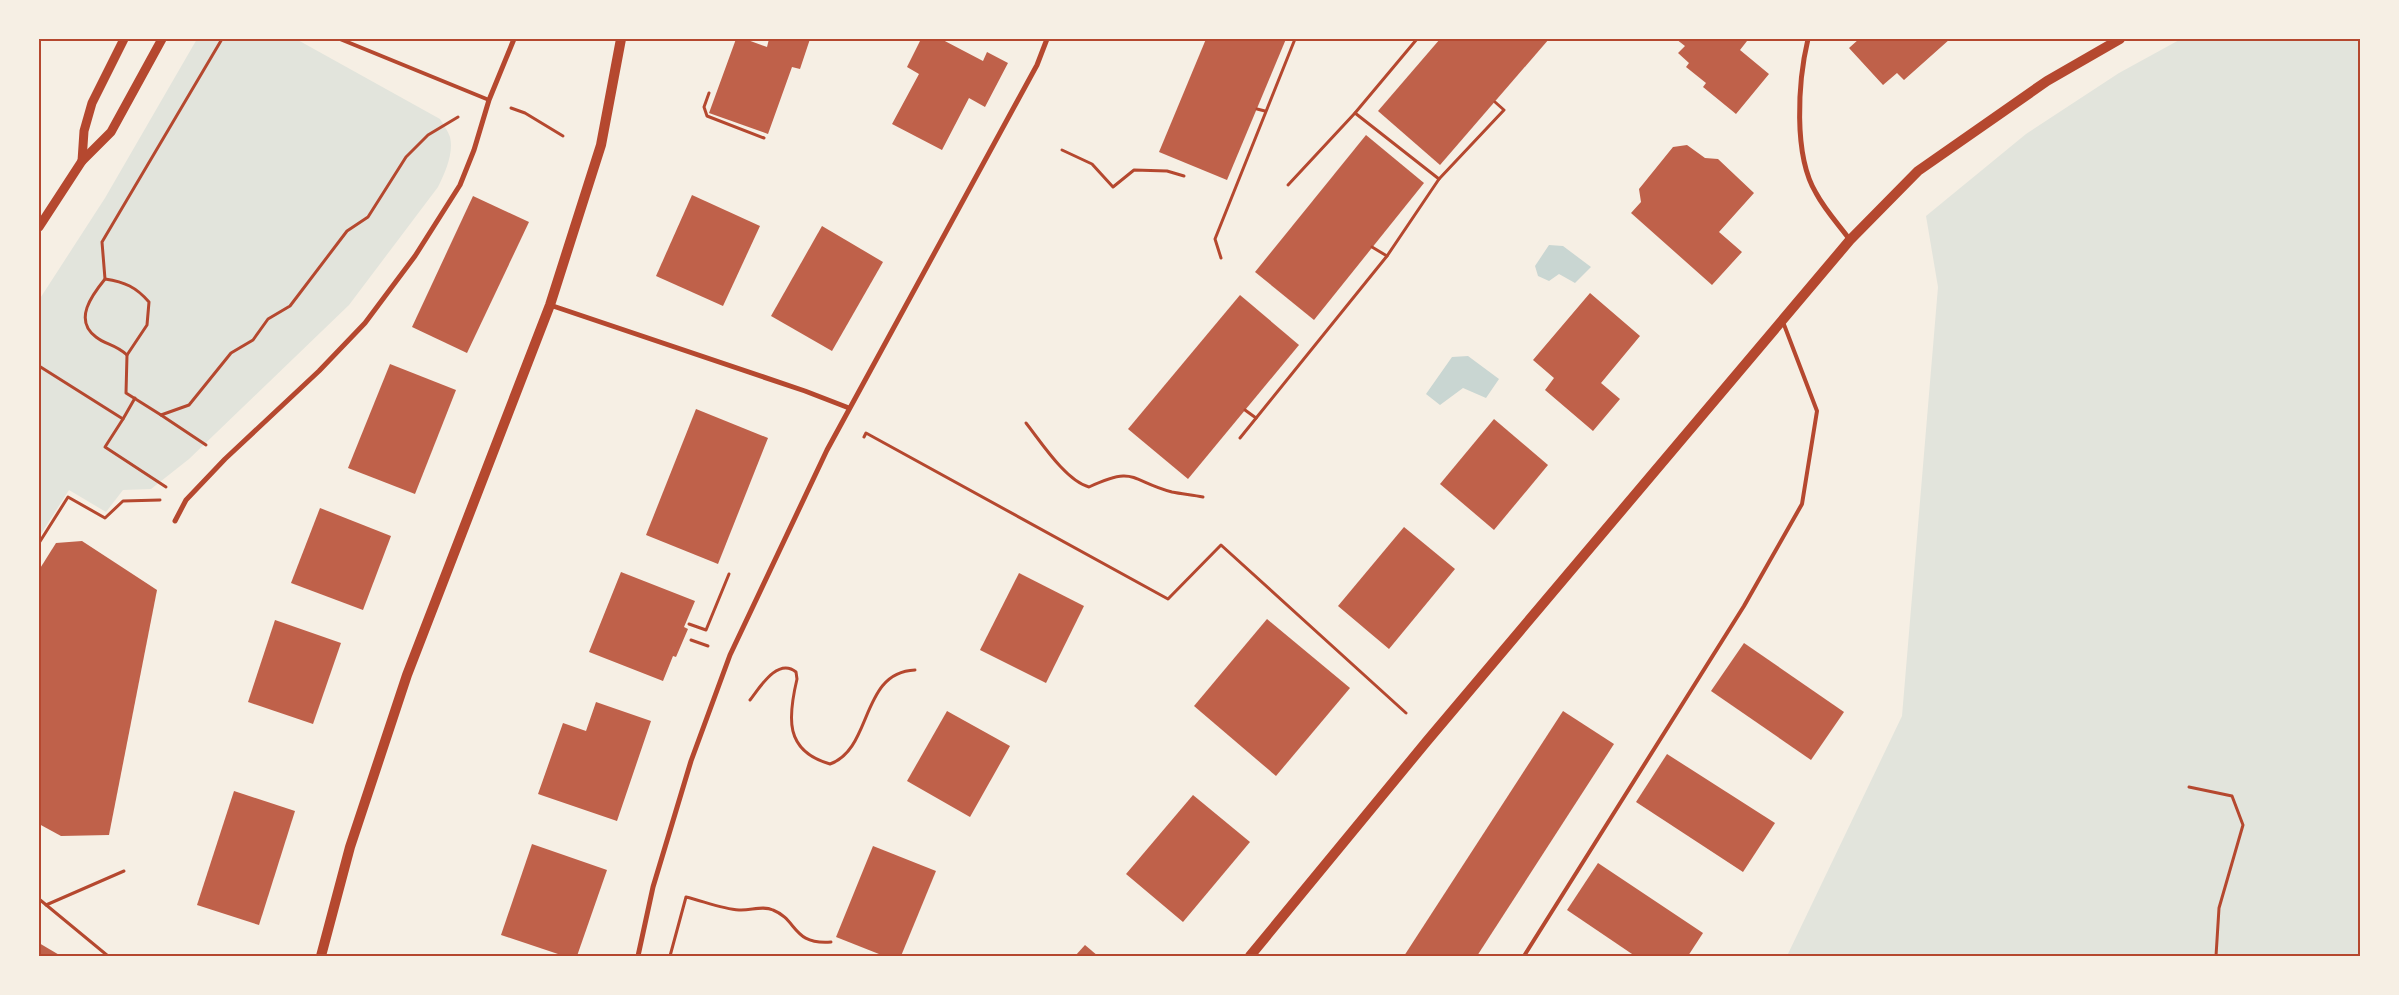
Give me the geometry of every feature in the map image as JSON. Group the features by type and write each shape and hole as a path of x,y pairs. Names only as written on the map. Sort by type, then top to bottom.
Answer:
{"main road":[{"path":"321,956 350,848 407,675 550,305 601,145 621,39"},
{"path":"1250,956 1439,726 1850,240 1918,171 2047,81 2120,39"}],"street":[{"path":"82,161 84,131 92,103 124,39"},
{"path":"39,226 82,161 111,132 162,39"},
{"path":"175,521 186,500 226,459 320,371 365,323 415,256 460,185 474,150 489,100 514,39"},
{"path":"638,956 653,886 716,687 761,587 849,408 1037,64 1047,39"},
{"path":"1808,39 1803,62 1800,148 1815,192 1850,240"},
{"path":"550,305 805,391 849,408"}],"lane":[{"path":"340,39 489,100"},
{"path":"1524,956 1744,606 1802,504 1817,411 1782,319"}],"path":[{"path":"127,355 116,346 97,338 88,329 85,311 92,294 105,279 102,242 222,39"},
{"path":"1221,258 1215,239 1295,39"},
{"path":"1288,185 1355,113 1417,39"},
{"path":"710,92 704,107 707,116 764,138"},
{"path":"161,415 189,405 231,353 253,340 268,318 290,306 347,231 368,217 406,157 428,135 489,100"},
{"path":"1240,438 1387,256 1439,180 1504,110 1495,102"},
{"path":"1257,109 1265,111"},
{"path":"526,113 563,136"},
{"path":"1355,113 1439,180"},
{"path":"1062,150 1092,164 1114,187 1134,170 1167,171 1184,176"},
{"path":"1372,247 1387,256"},
{"path":"105,279 124,282 139,290 149,302 147,325 127,355 126,392 226,459"},
{"path":"39,366 122,419"},
{"path":"135,398 105,447 186,500"},
{"path":"1245,410 1256,418"},
{"path":"1026,423 1054,459 1081,485 1090,487 1112,477 1124,475 1139,478 1170,492 1203,497"},
{"path":"862,440 866,433 1168,599 1221,545 1406,713"},
{"path":"39,543 68,497 105,518 123,501 186,500"},
{"path":"689,624 706,630 729,574"},
{"path":"750,700 763,682 776,671 784,666 790,667 796,672 797,679 790,722 794,734 810,756 830,764 847,755 874,698 891,676 905,670 915,670"},
{"path":"2189,787 2232,796 2243,825 2219,908 2216,956"},
{"path":"46,905 124,871"},
{"path":"670,956 686,897 738,910 771,908 780,913 803,937 818,943 831,942"},
{"path":"39,899 108,956"}],"shaded area":[{"path":"197,39 296,39 440,119 450,137 451,150 448,163 438,187 349,305 189,459 151,489 123,490 106,512 69,490 39,537 39,300 105,198"},
{"path":"2181,39 2360,39 2360,956 1787,956 1902,716 1938,287 1926,216 2026,134 2119,73"},
{"path":"1549,245 1563,246 1591,267 1575,283 1559,274 1549,281 1538,276 1535,266"},
{"path":"1468,356 1499,379 1486,398 1463,388 1440,405 1426,394 1452,357"}],"building":[{"path":"736,39 745,39 767,47 769,39 810,39 800,69 792,67 768,134 709,113"},
{"path":"921,39 941,39 983,61 987,52 1008,63 985,107 969,98 942,150 892,124 919,74 907,67"},
{"path":"1206,39 1286,39 1227,180 1159,152"},
{"path":"1440,39 1549,39 1440,165 1378,111"},
{"path":"1676,39 1746,39 1747,41 1740,50 1769,74 1736,114 1703,87 1706,83 1686,67 1689,63 1678,53 1685,46"},
{"path":"1859,39 1950,39 1904,80 1897,73 1883,85 1849,48"},
{"path":"1366,135 1424,183 1314,320 1255,272"},
{"path":"1687,145 1705,158 1718,159 1754,193 1719,232 1742,252 1712,285 1631,213 1641,202 1639,189 1673,147"},
{"path":"692,195 760,226 723,306 656,276"},
{"path":"473,196 529,222 467,353 412,327"},
{"path":"822,226 883,262 832,351 771,316"},
{"path":"1590,293 1640,336 1601,383 1620,399 1593,431 1545,390 1554,378 1533,360"},
{"path":"1240,295 1299,345 1188,479 1128,429"},
{"path":"390,364 456,390 415,494 348,468"},
{"path":"696,409 768,438 718,564 646,535"},
{"path":"1494,419 1548,465 1494,530 1440,484"},
{"path":"320,508 391,536 363,610 291,583"},
{"path":"1404,527 1455,569 1389,649 1338,606"},
{"path":"82,541 157,590 109,835 61,836 39,824 39,570 56,543"},
{"path":"621,572 695,601 684,627 688,629 676,657 673,656 663,681 589,652"},
{"path":"1019,573 1084,606 1046,683 980,650"},
{"path":"1267,619 1350,688 1276,776 1194,706"},
{"path":"275,620 341,643 313,724 248,702"},
{"path":"1744,643 1844,712 1811,760 1711,691"},
{"path":"596,702 651,721 617,821 538,794 563,723 586,731"},
{"path":"947,711 1010,746 970,817 907,781"},
{"path":"1563,711 1614,744 1477,956 1404,956"},
{"path":"1667,754 1775,823 1743,872 1636,802"},
{"path":"234,791 295,811 259,925 197,905"},
{"path":"1193,795 1250,842 1183,922 1126,874"},
{"path":"532,844 607,870 577,956 564,956 501,935"},
{"path":"873,846 936,871 901,956 884,956 836,937"},
{"path":"1598,863 1703,933 1688,956 1635,956 1567,910"},
{"path":"39,943 61,956 39,956"},
{"path":"1085,945 1098,956 1075,956"}]}
